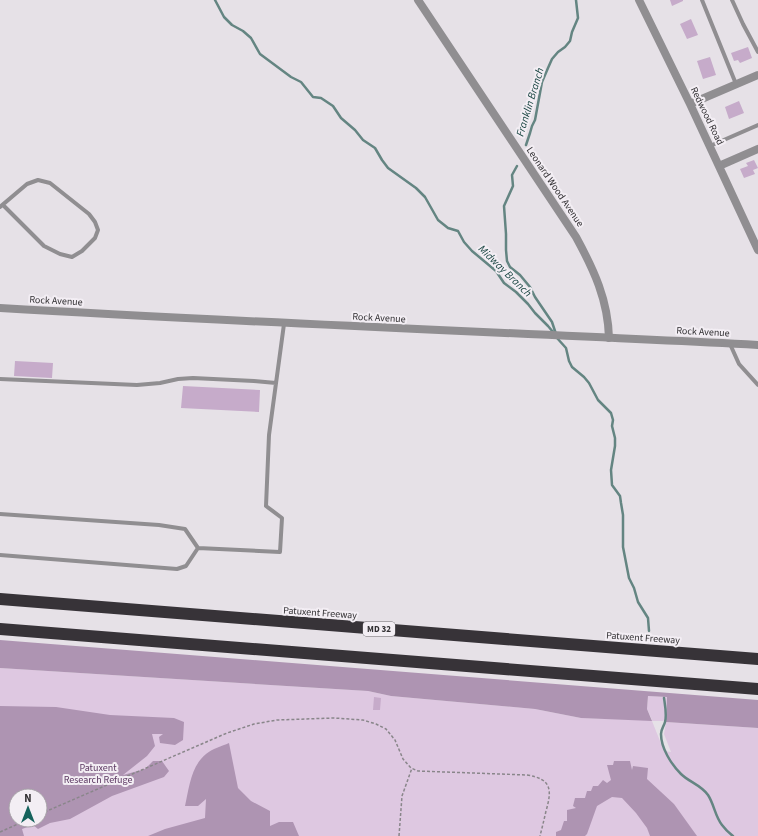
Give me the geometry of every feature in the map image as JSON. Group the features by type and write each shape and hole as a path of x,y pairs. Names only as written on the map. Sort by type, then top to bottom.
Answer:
{"highway":[{"name":"Patuxent Freeway","path":"0,600 758,659"},
{"path":"0,629 758,689"}],"street":[{"name":"Leonard Wood Avenue","path":"418,0 576,237 591,267 602,295 608,323 609,338"},
{"name":"Redwood Road","path":"639,0 756,240 758,250"},
{"path":"690,104 758,75"},
{"path":"719,166 758,149"},
{"name":"Rock Avenue","path":"1,307 284,324 758,345"}],"lane":[{"path":"702,0 736,84"},
{"path":"732,0 758,52"},
{"path":"710,146 758,125"},
{"path":"38,180 50,183 89,214 95,222 98,230 95,238 82,251 72,258 44,246 2,206 27,184 38,180"},
{"path":"198,548 280,552 282,518 266,506 269,436 284,324"},
{"path":"730,344 739,364 758,385"},
{"path":"0,379 137,385 193,378 276,383"},
{"path":"0,514 159,525 185,529 198,548"},
{"path":"0,555 177,569 186,566 198,548"}],"path":[{"path":"48,811 227,733 254,724 277,720 334,718 363,720 386,729 395,740 410,768 418,770 527,775 538,777 545,782 550,789 550,798 540,836"},
{"path":"399,836 402,796 412,768"}],"green space":[{"path":"0,640 758,700 758,728 666,722 667,697 648,696 647,709 652,721 581,718 535,709 391,696 368,691 0,668"},
{"name":"Patuxent Research Refuge","path":"0,668 368,691 391,696 535,709 581,718 652,720 647,709 648,696 667,697 666,719 663,721 652,721 664,751 671,752 664,734 666,722 758,728 758,836 0,836"},
{"path":"0,706 56,707 110,715 174,718 184,722 183,740 175,745 160,743 159,737 163,734 152,734 155,746 147,756 123,775 145,769 153,761 162,761 169,771 164,777 112,796 70,819 48,824 48,788 8,788 8,828 25,828 22,829 24,836 0,836"},
{"path":"229,743 238,788 251,801 270,811 270,826 279,822 293,822 299,836 148,836 165,829 205,818 206,799 198,806 185,806 191,778 197,765 206,754"},
{"path":"614,761 630,761 632,770 633,766 648,768 647,779 674,804 697,836 650,836 647,828 636,813 622,798 612,797 597,806 585,836 556,836 556,832 561,830 564,821 567,821 567,810 576,808 573,806 575,798 585,798 587,791 591,791 593,786 598,786 603,780 607,783 611,780 607,765 613,765"}],"building":[{"path":"670,0 683,0 683,1 672,6"},
{"path":"691,19 698,35 687,39 680,24"},
{"path":"748,47 752,58 740,63 738,60 734,61 731,53"},
{"path":"710,57 716,75 703,79 697,61"},
{"path":"739,101 744,113 729,119 725,107"},
{"path":"754,160 758,168 753,170 755,174 744,178 740,169 748,166 746,163"},
{"path":"15,361 53,363 52,378 14,376"},
{"path":"183,386 260,390 259,412 181,408"},
{"path":"374,697 381,698 380,710 373,710"}],"waterway":[{"name":"Midway Branch","path":"215,0 224,17 232,25 243,31 251,38 260,54 291,77 301,82 313,97 321,98 333,106 341,118 355,130 363,140 375,148 388,168 416,188 425,197 438,220 448,228 458,231 464,242 472,251 496,271 504,283 516,292 553,332"},
{"name":"Franklin Branch","path":"526,145 535,120 542,82 552,59 570,41 578,18 576,0"},
{"name":"Franklin Branch","path":"517,166 512,175 513,186 504,206 507,261 510,267 520,275 530,287 552,322 556,334"},
{"name":"Midway Branch","path":"557,338 566,348 572,367 584,377 598,400 611,413 615,438 611,470 612,485 620,496 623,515 623,547 629,578 638,602 648,618 649,631"},
{"name":"Midway Branch","path":"664,698 666,716 661,731 661,739 667,756 681,774 708,795 720,821 733,836"}]}
